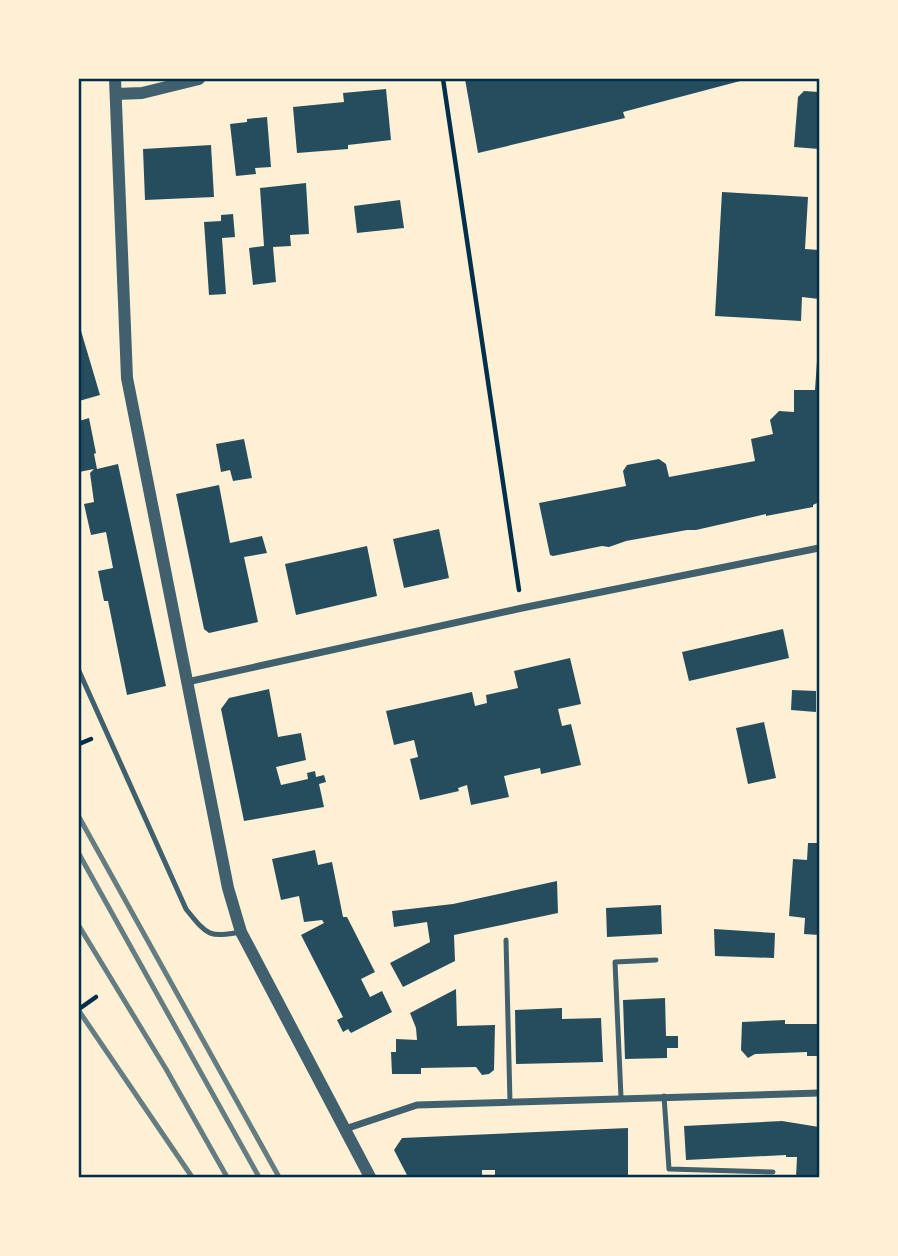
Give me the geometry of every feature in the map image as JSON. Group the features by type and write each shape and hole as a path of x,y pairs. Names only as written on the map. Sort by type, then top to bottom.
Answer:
{"street":[{"path":"115,79 127,378 228,888 241,932 370,1177"},
{"path":"117,94 142,93 199,79"},
{"path":"187,681 522,608 819,548"},
{"path":"345,1129 417,1105 819,1093"}],"lane":[{"path":"79,671 186,909 206,933 218,936 241,932"},
{"path":"506,940 510,1102"},
{"path":"621,1097 615,961 656,960"},
{"path":"664,1096 669,1169 773,1172"}],"path":[{"path":"443,79 522,608"},
{"path":"79,1009 96,998"}],"building":[{"path":"465,79 744,80 623,112 625,118 478,153"},
{"path":"386,89 391,140 348,145 348,149 297,153 293,107 344,102 343,93"},
{"path":"804,91 819,92 819,149 794,147 798,97"},
{"path":"267,117 271,167 255,168 256,174 236,176 230,124"},
{"path":"211,145 214,197 145,200 143,149"},
{"path":"306,183 309,234 290,235 291,246 273,247 276,282 253,285 249,248 264,246 260,188"},
{"path":"722,192 808,197 805,249 819,250 819,299 802,297 801,321 715,316"},
{"path":"400,200 404,228 357,233 354,206"},
{"path":"233,214 235,237 222,238 226,294 209,295 204,222 221,221 221,215"},
{"path":"79,324 100,395 79,401"},
{"path":"817,361 819,502 813,507 626,541 609,547 550,555 539,503 626,486 623,471 627,465 659,459 666,464 669,477 755,461 751,439 773,434 770,420 779,411 794,412 794,390 815,390"},
{"path":"89,418 97,469 118,464 166,686 127,695 108,601 104,601 98,571 113,568 106,532 91,535 84,504 94,502 90,473 94,469 79,472 79,421"},
{"path":"244,439 252,478 233,481 230,470 221,472 216,444"},
{"path":"219,485 230,543 262,536 267,553 244,557 258,622 209,633 204,629 176,494"},
{"path":"439,529 449,578 404,588 393,539"},
{"path":"367,546 377,596 296,615 285,564"},
{"path":"783,629 789,658 689,681 682,652"},
{"path":"570,658 581,704 558,709 562,726 571,724 581,765 541,774 540,768 504,776 509,797 471,805 467,785 458,788 459,791 420,800 410,759 418,757 414,740 394,745 386,711 472,692 475,706 487,703 486,695 518,688 514,671"},
{"path":"269,689 278,737 301,733 306,760 276,767 281,785 308,779 307,773 315,771 316,777 324,775 326,782 319,784 324,807 244,821 221,709 229,698"},
{"path":"792,690 816,691 816,712 791,710"},
{"path":"764,722 776,778 748,784 736,728"},
{"path":"808,843 819,843 819,935 804,934 805,918 789,916 793,859 807,860"},
{"path":"315,850 318,865 332,862 343,917 347,917 375,972 361,979 370,997 382,991 392,1012 351,1033 348,1029 343,1032 337,1020 343,1017 301,935 324,923 322,920 304,922 299,896 281,900 272,859"},
{"path":"557,881 558,913 454,935 455,961 403,987 390,963 430,942 427,922 394,927 392,911 453,904"},
{"path":"661,905 662,934 607,937 606,908"},
{"path":"714,929 775,933 774,958 715,956"},
{"path":"456,989 457,1026 495,1025 494,1070 482,1075 476,1067 421,1068 421,1074 392,1074 391,1052 396,1052 396,1039 417,1040 410,1013"},
{"path":"665,998 666,1036 678,1036 678,1048 667,1048 667,1058 625,1059 623,1000"},
{"path":"562,1008 562,1019 601,1018 603,1062 516,1064 515,1010"},
{"path":"785,1020 785,1024 819,1024 819,1056 807,1056 807,1052 755,1054 748,1058 741,1050 742,1022"},
{"path":"782,1121 819,1127 819,1177 796,1177 797,1157 786,1155 686,1160 684,1126"},
{"path":"628,1128 628,1177 495,1177 495,1170 482,1170 482,1177 408,1177 394,1150 402,1138"}],"railway":[{"path":"79,817 279,1177"},
{"path":"79,854 259,1177"},
{"path":"79,926 166,1069 227,1177"},
{"path":"79,1011 192,1177"}]}
